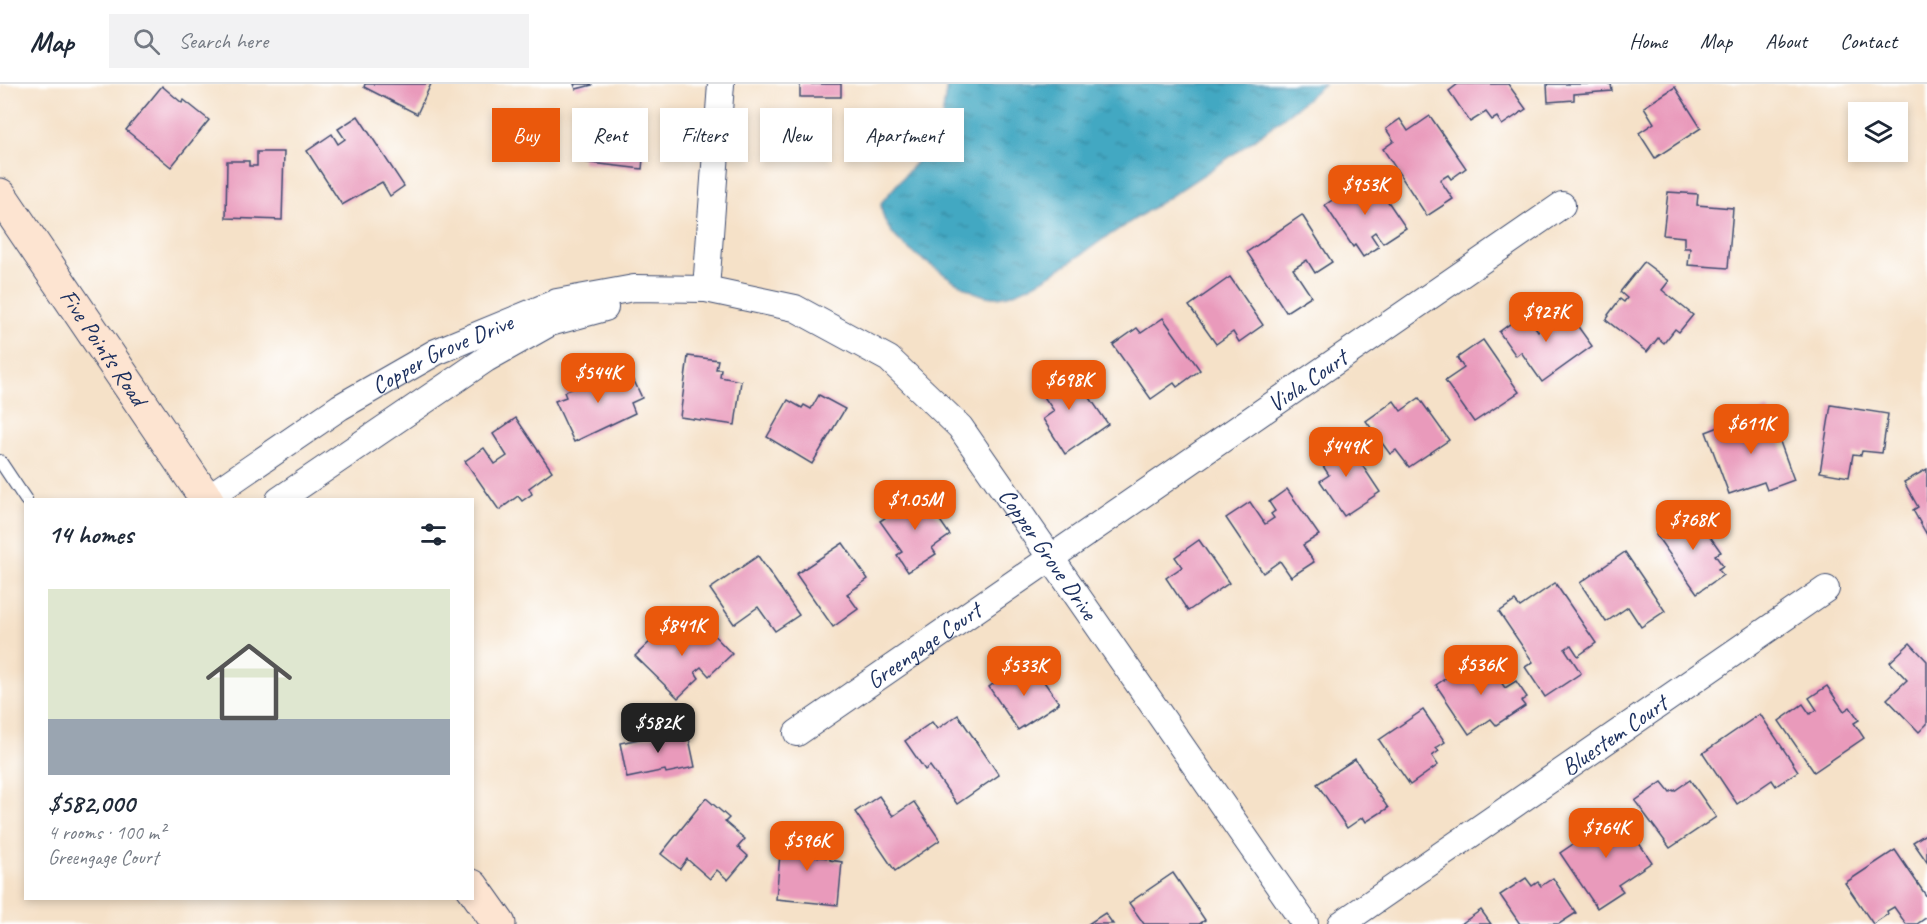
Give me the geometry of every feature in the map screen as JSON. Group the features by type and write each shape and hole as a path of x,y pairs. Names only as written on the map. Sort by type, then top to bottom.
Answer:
{"street":[{"path":"706,289 721,84"},
{"name":"Five Points Road","path":"0,195 205,498"},
{"name":"Viola Court","path":"1052,558 1562,205"},
{"name":"Copper Grove Drive","path":"207,498 340,407 436,352 557,302 634,288 706,289 795,308 889,359 960,427 1305,924"},
{"name":"Copper Grove Drive","path":"282,498 486,359 550,323 621,304 706,289"},
{"name":"Greengage Court","path":"797,733 1052,558"},
{"name":"Bluestem Court","path":"1341,924 1826,589"},
{"path":"474,889 499,924"}],"lane":[{"path":"0,461 25,498"}],"water":[{"path":"947,84 1324,84 1272,126 1190,184 1038,281 1024,289 998,297 979,294 969,289 915,254 894,236 882,212 881,203 916,162 964,162 964,108 944,108"}],"building":[{"path":"365,84 431,84 417,114 364,87"},
{"path":"574,84 591,84 592,85 576,89"},
{"path":"800,84 841,84 841,97 800,97"},
{"path":"1458,84 1508,84 1526,109 1502,125 1497,117 1492,120 1486,112 1470,122 1449,91"},
{"path":"1547,84 1611,84 1612,91 1574,94 1574,100 1548,102"},
{"path":"162,86 182,103 184,100 209,120 171,167 126,130"},
{"path":"1675,87 1701,128 1655,158 1639,133 1654,123 1644,107"},
{"path":"358,116 404,186 390,196 382,182 342,205 307,151 332,134 338,144 345,139 338,129"},
{"path":"1430,116 1466,168 1451,179 1448,175 1440,180 1453,199 1427,216 1383,149 1394,141 1386,129 1400,119 1408,131"},
{"path":"257,152 284,152 282,220 226,218 227,161 249,161 249,166 257,166"},
{"path":"583,162 643,162 642,169"},
{"path":"1370,175 1406,228 1383,243 1375,232 1371,235 1379,247 1363,257 1355,245 1353,247 1325,205"},
{"path":"1668,192 1698,194 1697,205 1733,208 1728,268 1688,265 1690,248 1684,248 1684,237 1663,235"},
{"path":"1302,215 1332,262 1315,273 1307,260 1293,269 1311,296 1286,312 1247,252"},
{"path":"1644,262 1669,281 1662,290 1693,315 1679,332 1675,329 1664,343 1658,338 1647,352 1606,320 1620,299 1624,302 1627,298 1620,292"},
{"path":"1230,277 1263,325 1239,342 1233,332 1216,344 1189,306"},
{"path":"1566,310 1592,346 1542,382 1521,352 1516,356 1499,332 1525,313 1538,331"},
{"path":"1163,318 1200,370 1177,387 1174,383 1151,399 1113,345 1137,328 1141,333"},
{"path":"1483,340 1519,392 1474,422 1445,381 1464,368 1457,358"},
{"path":"688,356 718,360 716,369 721,369 720,377 741,381 735,425 680,417"},
{"path":"1061,366 1079,393 1084,389 1108,424 1065,454 1043,419 1054,411 1035,384"},
{"path":"615,371 617,377 630,372 642,398 631,403 635,413 574,442 555,401 566,397 564,392"},
{"path":"819,395 845,409 812,464 767,437 788,400 802,408 804,405 811,409"},
{"path":"1419,398 1449,440 1409,467 1396,450 1390,454 1366,421 1394,401 1401,411"},
{"path":"1831,405 1888,414 1882,453 1862,451 1861,455 1853,454 1849,477 1820,472"},
{"path":"1768,409 1794,480 1767,490 1764,482 1729,494 1706,432 1719,427 1721,431 1757,418 1755,414"},
{"path":"516,418 552,471 529,488 532,494 522,501 518,496 499,510 465,461 484,448 495,464 507,456 493,434"},
{"path":"1344,438 1380,492 1344,516 1320,481 1329,475 1317,457"},
{"path":"1927,469 1927,535 1913,510 1918,507 1904,482"},
{"path":"1287,489 1319,535 1303,545 1314,562 1291,577 1280,561 1263,573 1226,518 1250,502 1265,524 1274,518 1271,514 1275,511 1269,502"},
{"path":"921,493 950,535 932,548 936,554 908,572 897,555 902,552 880,521 891,514 889,506 896,502 903,506"},
{"path":"1692,511 1721,552 1715,555 1723,566 1718,569 1723,575 1697,593 1656,535"},
{"path":"1199,540 1229,583 1188,611 1166,578 1182,567 1175,557"},
{"path":"843,543 868,579 847,594 858,609 833,627 796,574"},
{"path":"1625,552 1665,611 1641,627 1628,607 1606,622 1580,583"},
{"path":"758,556 799,615 775,631 758,607 734,624 710,589"},
{"path":"1555,583 1596,643 1578,656 1571,645 1565,649 1581,673 1545,697 1525,667 1533,662 1499,612 1515,601 1520,607"},
{"path":"673,620 693,642 707,628 732,654 709,676 701,667 695,672 699,678 678,698 635,656"},
{"path":"1910,643 1927,661 1927,724 1919,732 1887,699 1907,680 1890,662"},
{"path":"1485,658 1505,688 1516,681 1527,697 1521,701 1525,706 1496,725 1491,719 1469,734 1436,685 1461,668 1464,672"},
{"path":"1035,669 1059,703 1018,730 989,687 1012,670 1019,679"},
{"path":"1827,686 1844,711 1850,707 1859,720 1854,723 1864,738 1814,772 1779,721 1803,704 1810,714 1817,710 1809,698"},
{"path":"1423,710 1445,742 1436,748 1439,751 1432,756 1438,765 1410,785 1379,740"},
{"path":"1760,714 1798,771 1776,786 1772,780 1737,804 1703,753"},
{"path":"958,715 999,775 957,804 930,766 925,770 905,741 932,722 937,729"},
{"path":"687,729 695,767 666,773 665,770 627,778 620,743"},
{"path":"1355,759 1388,808 1366,822 1363,817 1347,828 1317,784"},
{"path":"1690,780 1716,817 1670,848 1635,801 1662,782 1670,792"},
{"path":"879,796 893,816 914,802 940,840 895,871 855,812"},
{"path":"706,798 729,818 725,822 745,839 738,847 748,856 728,880 717,870 710,879 687,859 680,869 661,854"},
{"path":"1618,813 1652,862 1618,885 1623,891 1597,908 1560,853 1579,840 1577,837 1604,818 1606,821"},
{"path":"782,832 816,836 813,856 842,862 838,905 776,899"},
{"path":"1927,833 1927,862 1913,842"},
{"path":"1895,850 1927,897 1927,917 1917,924 1906,924 1894,907 1873,924 1845,883"},
{"path":"1173,873 1205,920 1199,924 1144,924 1129,903"},
{"path":"1526,878 1532,886 1538,882 1541,886 1553,878 1576,913 1559,924 1520,924 1500,895"},
{"path":"1481,910 1491,924 1461,924"},
{"path":"1105,913 1113,924 1088,924"}]}
